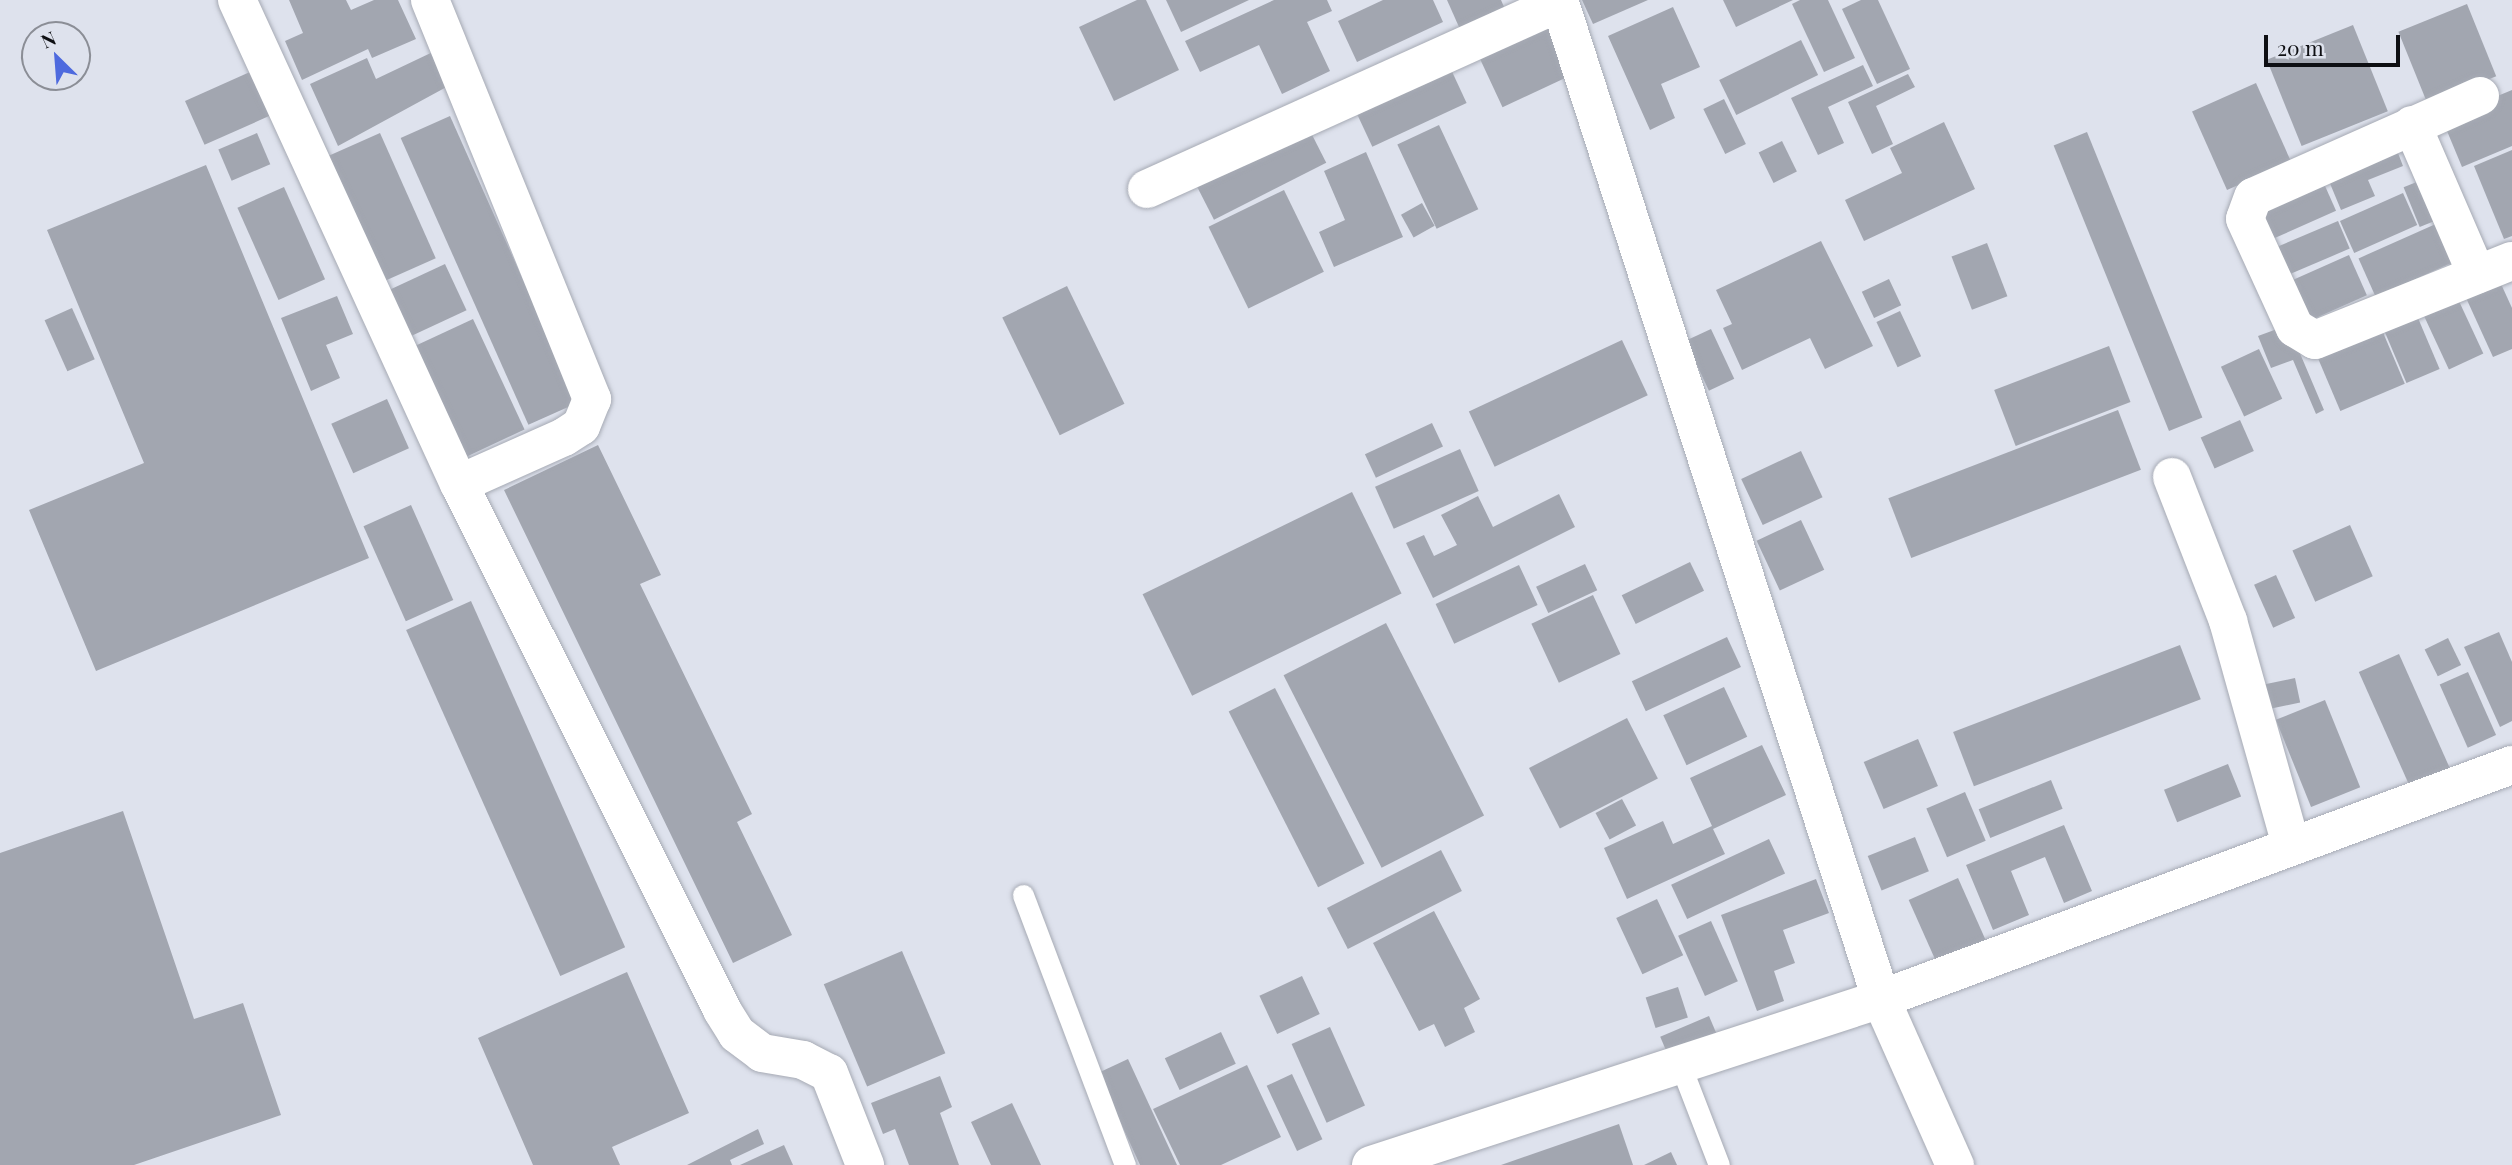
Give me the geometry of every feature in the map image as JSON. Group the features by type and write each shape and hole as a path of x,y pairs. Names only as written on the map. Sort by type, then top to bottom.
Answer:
{"street":[{"path":"237,0 458,484 722,1010 737,1034 762,1053 829,1073 865,1165"},
{"path":"430,0 592,399 582,426 564,438 458,484"},
{"path":"1147,189 1559,1 1881,999 1955,1165"},
{"path":"2480,96 2253,197 2245,219 2304,338 2326,339 2512,261"},
{"path":"2413,125 2477,275"},
{"path":"2172,477 2228,621 2290,842"},
{"path":"1371,1165 1881,999 2290,842 2512,765"}],"lane":[{"path":"1023,895 1125,1165"},
{"path":"1681,1064 1719,1165"}],"building":[{"path":"289,0 346,0 351,10 374,0 398,0 416,39 372,58 368,49 302,80 285,41 303,33"},
{"path":"1137,0 1146,0 1179,70 1114,101 1079,27"},
{"path":"1166,0 1249,0 1181,32"},
{"path":"1274,0 1327,0 1332,11 1307,22 1330,71 1282,94 1259,45 1200,72 1185,41"},
{"path":"1383,0 1433,0 1443,22 1357,62 1338,21"},
{"path":"1447,0 1501,0 1508,16 1463,36"},
{"path":"1582,0 1648,0 1593,24"},
{"path":"1723,0 1793,0 1736,27"},
{"path":"1800,0 1828,0 1855,58 1824,72 1792,4"},
{"path":"1861,0 1878,0 1910,69 1877,84 1842,9"},
{"path":"2467,4 2496,76 2428,104 2398,32"},
{"path":"1673,7 1700,67 1661,84 1675,118 1650,130 1608,36"},
{"path":"1547,18 1573,74 1503,107 1476,51"},
{"path":"2353,25 2388,111 2302,146 2267,60"},
{"path":"1801,40 1818,75 1736,115 1719,80"},
{"path":"437,50 452,84 338,146 310,84 367,58 376,79"},
{"path":"1448,63 1467,103 1372,147 1354,107"},
{"path":"1863,65 1873,86 1828,107 1844,143 1818,155 1791,98"},
{"path":"259,68 279,112 205,145 185,101"},
{"path":"1908,74 1915,87 1876,106 1893,144 1872,154 1848,102"},
{"path":"2256,83 2291,162 2227,190 2192,111"},
{"path":"2512,90 2512,146 2462,167 2442,119"},
{"path":"1724,99 1746,144 1725,154 1703,109"},
{"path":"450,116 578,403 528,425 401,138"},
{"path":"1304,119 1326,163 1214,220 1192,176"},
{"path":"1944,122 1975,189 1864,241 1845,200 1902,173 1890,148"},
{"path":"1439,125 1478,209 1437,229 1397,144"},
{"path":"2087,132 2202,418 2169,431 2054,145"},
{"path":"257,133 270,164 232,181 218,149"},
{"path":"380,133 436,258 385,281 329,156"},
{"path":"2393,140 2403,166 2368,180 2375,196 2341,210 2324,169"},
{"path":"1782,141 1797,172 1774,183 1759,152"},
{"path":"2512,150 2512,236 2504,239 2474,166"},
{"path":"1366,152 1403,237 1334,267 1319,232 1345,220 1324,171"},
{"path":"206,165 369,558 96,671 29,510 144,463 47,230"},
{"path":"2321,177 2336,211 2273,239 2258,205"},
{"path":"2424,179 2440,219 2420,227 2404,187"},
{"path":"284,187 325,279 278,300 237,208"},
{"path":"1284,190 1324,272 1248,309 1209,227"},
{"path":"2403,193 2417,225 2354,253 2340,221"},
{"path":"1422,203 1435,226 1414,237 1401,215"},
{"path":"2338,221 2350,249 2283,277 2271,250"},
{"path":"2438,223 2455,261 2376,297 2359,258"},
{"path":"1821,241 1873,346 1825,369 1810,338 1742,370 1723,328 1732,324 1716,290"},
{"path":"1987,243 2007,296 1972,310 1952,257"},
{"path":"2349,255 2367,295 2304,323 2286,283"},
{"path":"445,264 467,310 406,339 384,292"},
{"path":"2496,273 2512,308 2512,349 2493,357 2462,289"},
{"path":"1889,279 1901,305 1874,318 1862,292"},
{"path":"1067,286 1124,404 1060,435 1002,318"},
{"path":"337,296 353,334 326,345 340,378 311,391 281,318"},
{"path":"2458,299 2483,353 2449,369 2424,315"},
{"path":"72,308 95,359 67,371 45,320"},
{"path":"1900,311 1921,356 1898,367 1876,322"},
{"path":"2415,311 2440,369 2406,383 2382,325"},
{"path":"473,319 525,430 461,459 410,349"},
{"path":"2379,323 2405,384 2340,411 2315,350"},
{"path":"2288,325 2324,410 2316,414 2293,360 2271,368 2258,336"},
{"path":"1711,329 1734,379 1709,391 1686,341"},
{"path":"1622,340 1648,395 1495,467 1469,411"},
{"path":"2109,346 2131,402 2016,446 1994,390"},
{"path":"2259,349 2282,399 2244,417 2221,367"},
{"path":"387,399 409,448 353,473 331,424"},
{"path":"2118,410 2141,470 1911,558 1888,498"},
{"path":"2240,420 2254,451 2215,469 2201,437"},
{"path":"1432,423 1443,447 1376,478 1365,454"},
{"path":"598,445 661,575 640,584 752,814 737,822 792,935 733,963 504,490"},
{"path":"1460,449 1479,491 1394,529 1375,487"},
{"path":"1801,451 1823,497 1763,525 1741,479"},
{"path":"1352,492 1402,594 1192,696 1143,594"},
{"path":"1559,494 1575,527 1433,598 1406,543 1424,535 1434,556 1457,545 1441,515 1478,496 1493,527"},
{"path":"411,505 453,600 406,621 363,526"},
{"path":"1801,520 1824,570 1780,591 1757,541"},
{"path":"2350,525 2373,576 2315,602 2292,551"},
{"path":"1690,562 1704,591 1636,624 1622,595"},
{"path":"1585,564 1597,590 1548,613 1536,587"},
{"path":"1519,565 1538,605 1454,644 1436,604"},
{"path":"2276,575 2295,618 2273,628 2254,585"},
{"path":"1593,595 1620,654 1559,683 1531,624"},
{"path":"471,601 625,947 560,976 406,630"},
{"path":"1386,623 1484,815 1382,868 1284,675"},
{"path":"2499,632 2512,662 2512,721 2500,727 2464,647"},
{"path":"1727,637 1741,667 1646,711 1632,681"},
{"path":"2448,638 2461,665 2438,676 2425,649"},
{"path":"2180,645 2201,699 1974,786 1953,732"},
{"path":"2399,654 2453,775 2412,792 2359,672"},
{"path":"2468,672 2496,735 2468,748 2440,685"},
{"path":"2295,678 2300,702 2268,709 2263,685"},
{"path":"1724,687 1747,737 1687,765 1663,715"},
{"path":"1275,688 1364,864 1318,887 1229,712"},
{"path":"2325,700 2360,787 2311,807 2276,720"},
{"path":"1627,718 1658,779 1560,829 1529,768"},
{"path":"1918,739 1938,786 1884,809 1864,762"},
{"path":"1762,745 1786,795 1713,829 1725,854 1627,899 1604,848 1663,821 1673,844 1712,826 1690,778"},
{"path":"2228,764 2241,796 2177,822 2164,790"},
{"path":"2051,780 2063,809 1990,838 1979,809"},
{"path":"1965,792 1986,841 1947,857 1926,808"},
{"path":"1622,799 1636,825 1610,840 1596,813"},
{"path":"123,811 194,1019 243,1003 281,1115 134,1165 0,1165 0,853"},
{"path":"2064,825 2092,891 2064,903 2045,857 2011,871 2029,915 1993,930 1966,865"},
{"path":"1915,837 1929,871 1882,890 1868,856"},
{"path":"1769,839 1785,873 1687,919 1671,885"},
{"path":"1441,850 1462,891 1348,949 1327,908"},
{"path":"1958,878 1987,944 1938,966 1909,900"},
{"path":"1816,879 1829,913 1783,930 1795,963 1774,971 1784,1001 1757,1011 1721,915"},
{"path":"1657,899 1683,955 1642,974 1616,918"},
{"path":"1434,911 1480,999 1464,1008 1475,1032 1445,1047 1434,1024 1419,1031 1373,943"},
{"path":"1711,921 1738,981 1705,996 1678,936"},
{"path":"902,951 945,1053 867,1086 824,984"},
{"path":"627,972 689,1113 612,1147 620,1165 533,1165 478,1038"},
{"path":"1302,976 1320,1014 1277,1034 1259,996"},
{"path":"1678,987 1688,1017 1656,1028 1646,998"},
{"path":"1709,1016 1719,1039 1670,1060 1660,1037"},
{"path":"1330,1027 1365,1106 1327,1123 1292,1044"},
{"path":"1221,1032 1236,1064 1180,1090 1165,1058"},
{"path":"1128,1059 1177,1165 1140,1165 1098,1073"},
{"path":"1247,1065 1281,1137 1221,1165 1180,1165 1153,1109"},
{"path":"1292,1074 1322,1139 1297,1151 1267,1086"},
{"path":"940,1076 952,1107 940,1113 959,1165 909,1165 895,1129 883,1134 871,1103"},
{"path":"1012,1103 1041,1165 991,1165 971,1122"},
{"path":"1619,1124 1633,1165 1501,1165"},
{"path":"758,1129 764,1144 730,1160 732,1165 687,1165"},
{"path":"784,1145 793,1165 740,1165"},
{"path":"1671,1152 1677,1165 1644,1165"}]}
